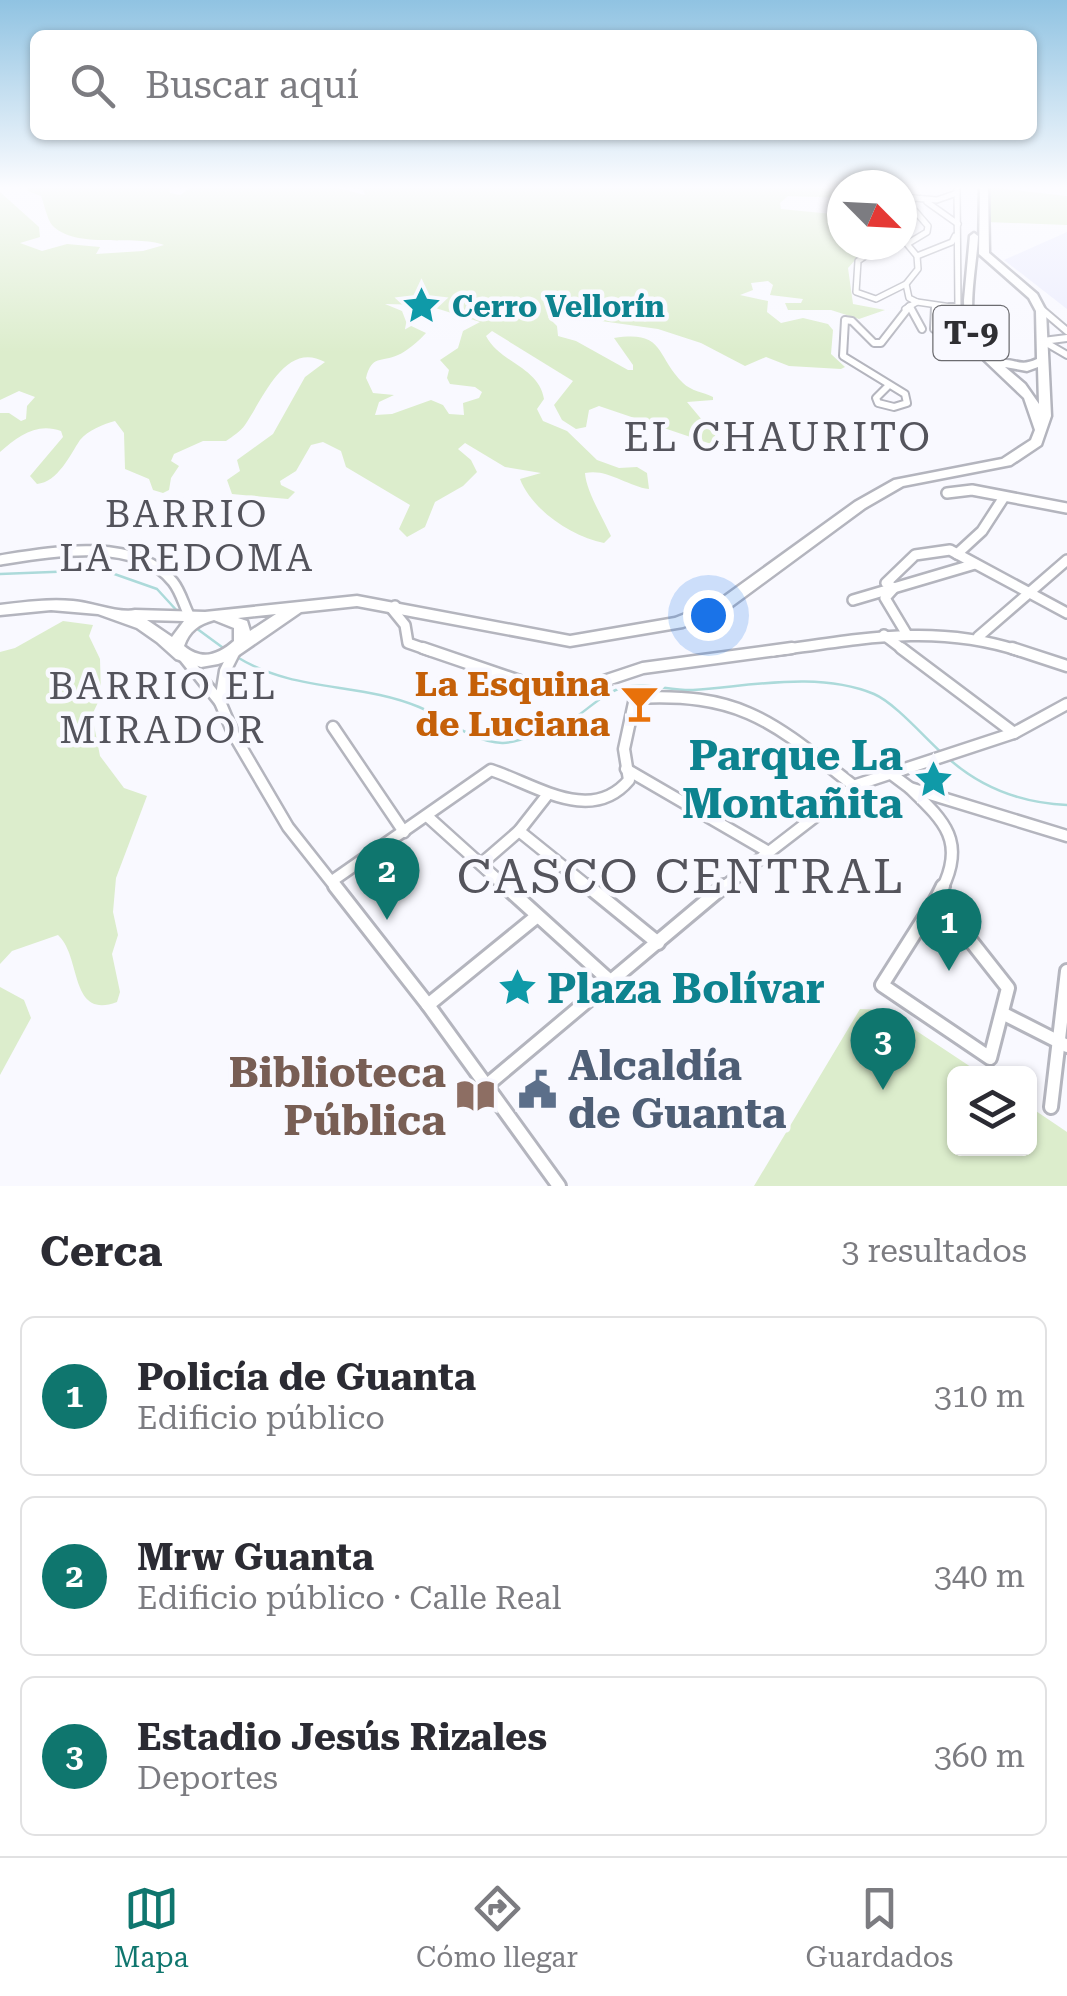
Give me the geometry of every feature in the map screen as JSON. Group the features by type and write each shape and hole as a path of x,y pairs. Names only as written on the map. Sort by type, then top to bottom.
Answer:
{"highway":[{"name":"T-9","path":"981,242 981,279 969,328 979,346 1030,396 1038,426 1026,452"},
{"name":"T-9","path":"982,242 992,264 1040,308 1043,432 1026,452"},
{"name":"T-9","path":"981,279 1018,284"},
{"name":"T-9","path":"979,346 1008,366 1033,368 1044,360"},
{"path":"182,655 176,648 177,642 196,619 323,603 357,601 395,606 570,642 678,623 722,605 860,505 898,483 938,472 1006,462 1026,452"},
{"path":"0,610 60,602 142,616 196,619 242,626 239,646"},
{"path":"116,612 153,628 182,655 200,662 219,659 291,610 323,603"}],"street":[{"path":"917,256 951,242"},
{"path":"913,304 958,308 956,242"},
{"path":"859,260 856,292 864,298 882,300 906,284 918,269 917,260"},
{"path":"906,284 922,329"},
{"path":"888,386 876,398 878,403 894,407 908,402 904,394 888,386 864,374 843,356 845,320 852,321 874,344 881,343 913,304"},
{"path":"934,328 935,307"},
{"path":"1040,308 1067,334"},
{"path":"1043,341 1067,334"},
{"name":"T-9","path":"1043,341 1067,356"},
{"path":"1044,360 1053,355 1067,356"},
{"path":"947,493 972,490 1067,508"},
{"path":"956,554 982,531 1004,496"},
{"path":"894,588 886,583 914,555 950,550 1067,613"},
{"path":"0,560 52,554 124,555 154,566 174,582 196,619"},
{"path":"978,637 1067,560"},
{"path":"853,600 975,564"},
{"path":"894,588 885,598 906,633"},
{"path":"395,606 392,609 405,625 408,643 552,692 571,692 643,668 906,633 978,637 1067,666"},
{"path":"884,635 1014,733"},
{"path":"220,702 222,683 239,646"},
{"path":"182,655 220,702 234,735 288,827 428,1006 560,1186"},
{"path":"332,881 491,770 548,794 600,804 621,795 630,780 624,768 624,738 635,698 661,696 728,705 759,715 854,786"},
{"path":"486,1086 767,851 854,786 1014,733 1067,704"},
{"path":"333,727 404,832"},
{"path":"624,768 767,851"},
{"path":"890,774 946,823 954,864 882,985 990,1058 1008,988 937,898"},
{"path":"910,788 1067,836"},
{"path":"480,864 519,831 548,794"},
{"path":"427,816 610,980"},
{"path":"519,831 658,943"},
{"path":"428,1006 536,917"},
{"path":"1051,1107 1063,1044 1067,971"},
{"path":"1002,1013 1063,1044"}],"shaded area":[{"path":"1044,242 1067,242 1067,309 1004,260"}],"green space":[{"path":"0,242 22,242 42,251 67,244 100,247 96,254 143,251 164,245 153,242 827,242 827,260 855,260 848,268 853,304 885,310 859,319 831,310 788,310 785,303 801,303 803,299 770,295 773,285 768,281 751,283 753,290 740,295 768,301 767,312 781,323 803,318 828,324 833,330 831,354 845,367 841,369 789,366 766,357 745,366 701,343 658,329 548,317 557,326 558,336 576,341 628,370 633,370 633,365 614,338 630,336 651,341 683,383 713,397 687,402 723,445 717,446 599,406 589,410 586,427 576,429 562,420 554,405 573,381 492,331 486,336 492,345 541,388 544,399 537,409 543,421 567,431 597,460 619,468 637,467 647,473 649,489 601,473 585,473 611,536 604,543 592,540 567,528 534,501 520,479 541,473 505,467 465,443 458,449 471,460 477,472 463,486 435,502 425,527 407,537 399,529 410,505 346,467 341,451 323,442 311,445 296,471 280,481 295,492 288,499 232,494 227,480 240,471 237,460 273,434 305,377 325,362 311,357 287,365 234,436 226,441 203,441 174,454 171,461 179,466 169,490 163,493 153,490 149,479 125,469 124,433 115,421 83,436 63,467 37,484 30,476 63,437 61,431 36,429 0,452 0,413 9,413 21,421 26,419 27,406 35,397 19,391 0,400","holes":["385,304 426,305 480,322 463,331 458,348 440,360 449,370 450,384 475,387 482,392 479,398 463,403 464,415 449,414 443,405 431,400 392,414 375,415 379,402 394,395 373,393 366,378 371,365 401,353 426,333 407,324 402,311"]},
{"path":"63,621 93,625 89,636 100,659 101,696 92,715 100,756 124,788 147,796 116,878 113,912 118,935 112,954 120,992 117,1002 102,1005 84,995 71,957 58,935 12,951 0,964 0,652 15,648"},
{"path":"0,987 24,1000 31,1018 0,1075"},
{"path":"860,1009 885,1010 969,1066 947,1066 947,1156 1037,1156 1037,1112 1067,1132 1067,1186 754,1186"}],"waterway":[{"path":"0,574 103,570 157,589 179,613"},
{"path":"196,628 226,650"},
{"path":"237,657 282,676 397,699 480,738 502,743 567,722 604,696 625,687 693,690 785,682 831,683 882,699 943,754"},
{"path":"949,759 975,779 1004,792 1067,805"}],"place":[{"name":"Cerro Vellorín","path":"422,306"},
{"name":"La Esquina de Luciana","path":"640,704"},
{"name":"Parque La Montañita","path":"933,779"},
{"name":"Mrw Guanta","path":"387,920"},
{"name":"Policía de Guanta","path":"949,971"},
{"name":"Plaza Bolívar","path":"517,988"},
{"name":"Alcaldía de Guanta","path":"538,1089"},
{"name":"Estadio Jesús Rizales","path":"883,1090"},
{"name":"Biblioteca Pública","path":"476,1096"}],"district":[{"name":"EL CHAURITO","path":"778,437"},
{"name":"BARRIO LA REDOMA","path":"187,536"},
{"name":"BARRIO EL MIRADOR","path":"163,708"},
{"name":"CASCO CENTRAL","path":"681,877"}]}
